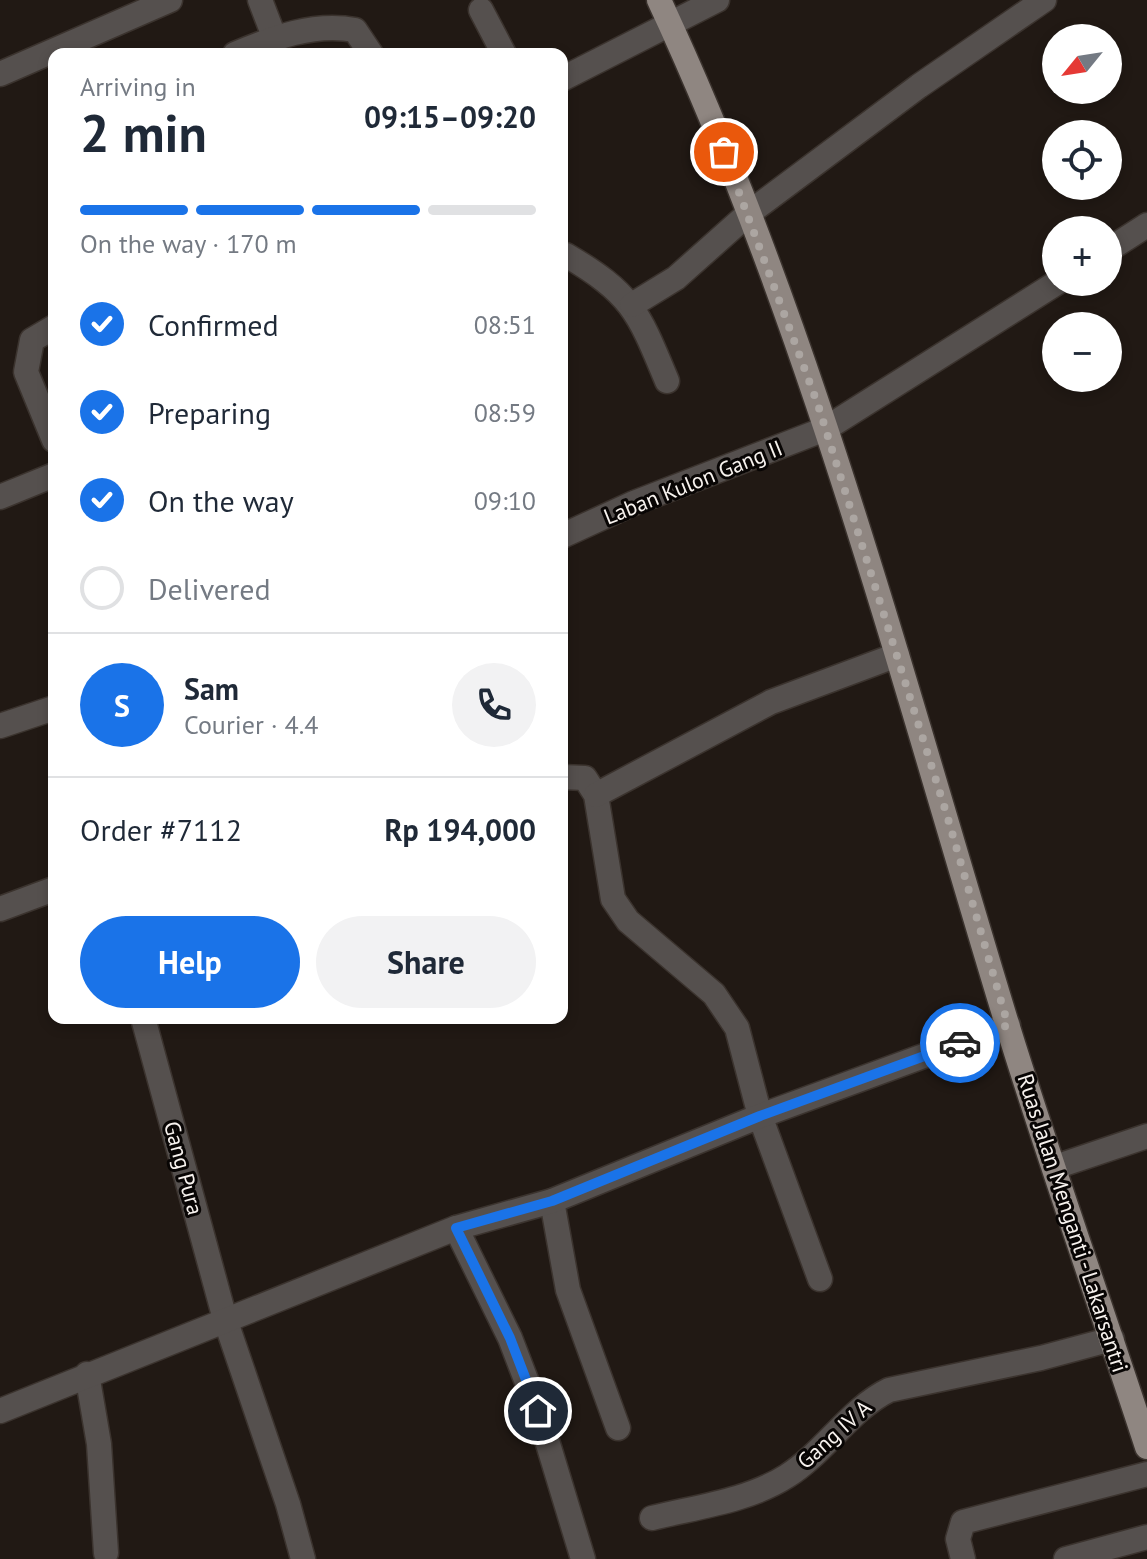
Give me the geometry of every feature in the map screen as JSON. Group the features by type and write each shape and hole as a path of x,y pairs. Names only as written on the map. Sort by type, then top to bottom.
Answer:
{"main road":[{"name":"Ruas Jalan Menganti - Lakarsantri","path":"659,0 749,213 825,429 897,655 1008,1025 1147,1447"}],"street":[{"path":"81,48 170,0"},
{"path":"260,0 275,39"},
{"path":"568,76 717,0"},
{"path":"632,305 676,278 749,213 919,86 1044,0"},
{"path":"481,10 501,48"},
{"path":"251,48 299,31 337,26 355,30 367,48"},
{"path":"0,74 48,66"},
{"path":"1122,241 1147,225"},
{"path":"568,256 606,279 632,305 667,381"},
{"name":"Laban Kulon Gang II","path":"568,527 825,429 1042,292"},
{"path":"48,331 32,340 26,372 48,425"},
{"path":"0,497 48,477"},
{"path":"596,795 771,702 897,655"},
{"path":"0,726 48,710"},
{"path":"568,777 585,778 596,795 613,899 628,921 721,1002 737,1028 760,1116 820,1279"},
{"path":"0,909 48,891"},
{"name":"Gang Pura","path":"145,1024 225,1319 288,1504 303,1559"},
{"path":"0,1411 456,1228 552,1201 760,1116 1008,1025"},
{"path":"1055,1167 1147,1136"},
{"path":"552,1201 568,1290 618,1428"},
{"path":"456,1228 510,1338 538,1411 583,1559"},
{"name":"Gang IV A","path":"652,1518 748,1493 786,1476 833,1438 870,1399 889,1390 1028,1361 1112,1339"},
{"path":"87,1374 99,1444 106,1553"},
{"path":"963,1559 958,1539 963,1522 1147,1474"},
{"path":"1066,1559 1147,1537"}],"way so far":[{"path":"724,152 818,405 946,812 1008,1025 960,1043"}],"route":[{"path":"538,1411 510,1338 456,1228 552,1201 760,1116 960,1043"}]}
